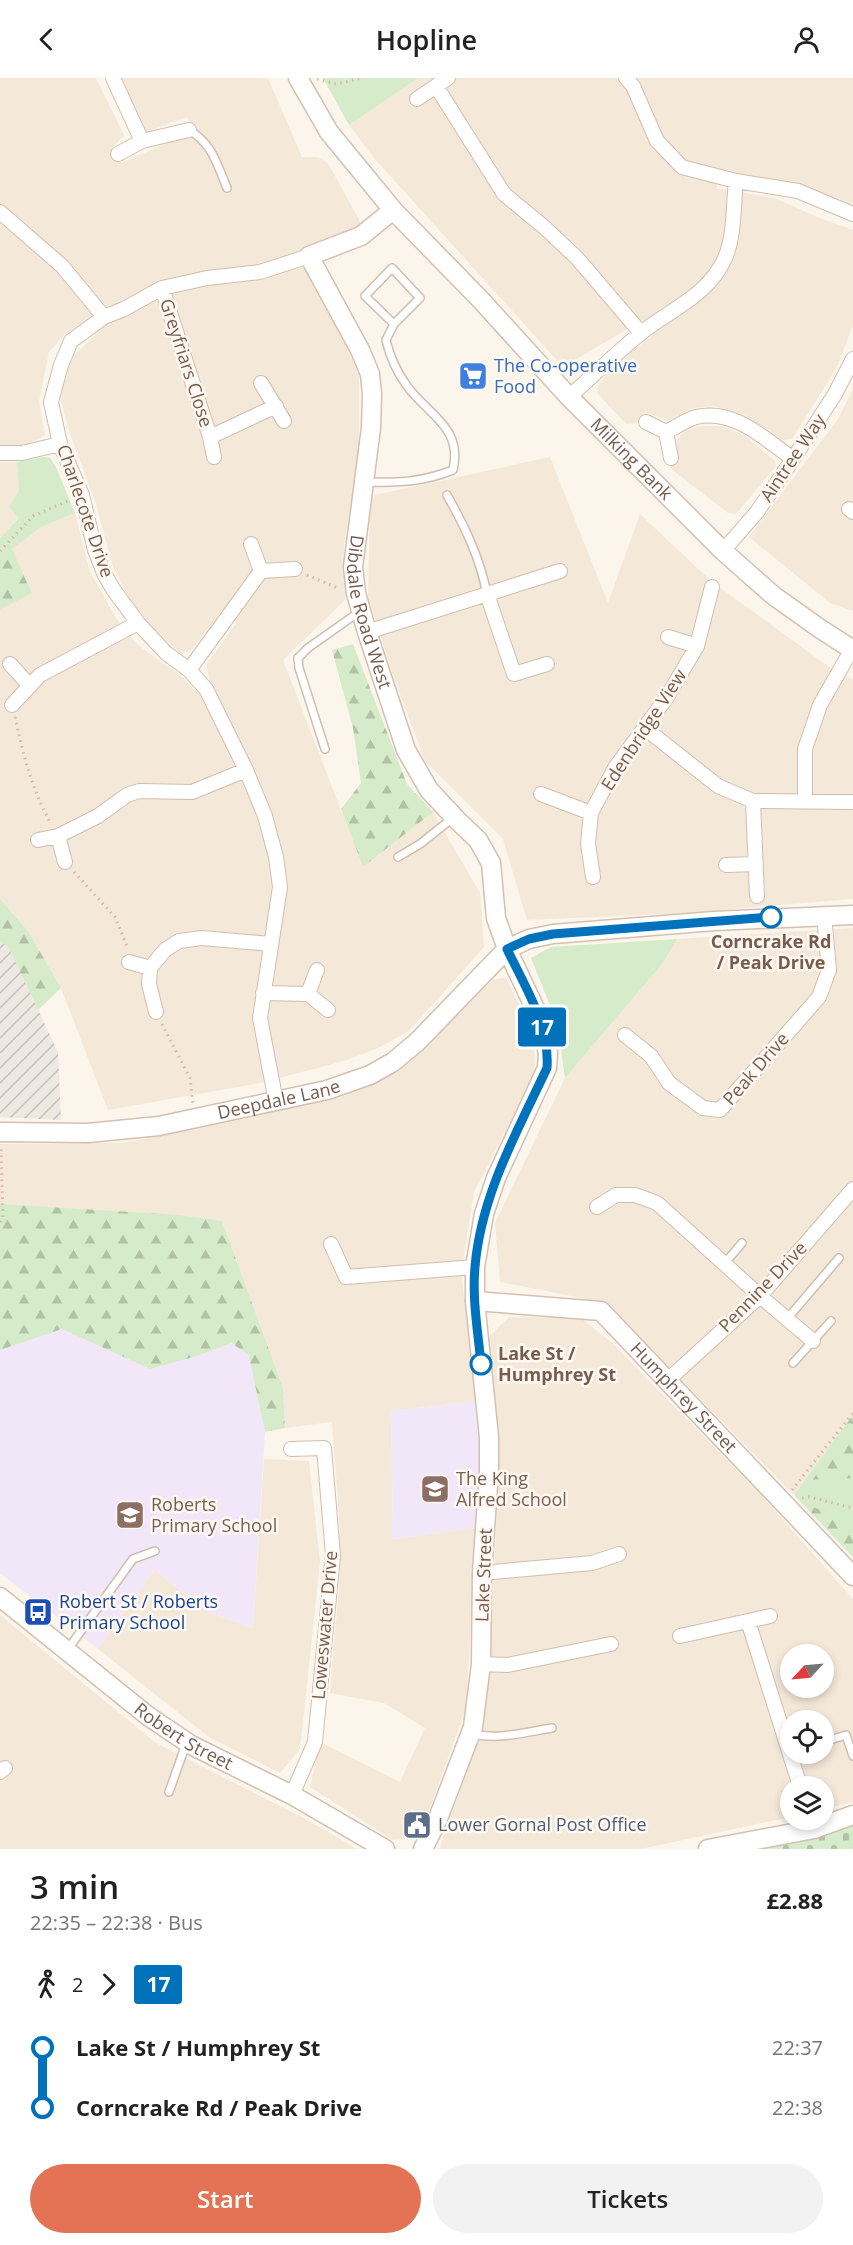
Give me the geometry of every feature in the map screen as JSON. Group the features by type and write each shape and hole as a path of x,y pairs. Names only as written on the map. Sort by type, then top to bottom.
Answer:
{"street":[{"path":"113,78 142,141"},
{"name":"Milking Bank","path":"298,78 329,132 393,210 479,298 569,397 723,551 774,596 852,650"},
{"path":"417,99 448,78"},
{"path":"626,78 633,86 657,141 676,162 688,170 736,181 798,191 853,214"},
{"path":"436,86 504,194 577,258 641,333"},
{"path":"118,154 142,141 189,130"},
{"path":"569,397 641,333 701,292 716,274 725,258 730,242 736,181"},
{"path":"309,256 361,236 393,210"},
{"path":"0,212 62,266 104,317"},
{"name":"Charlecote Drive","path":"276,1102 260,1018 280,887 276,857 265,816 246,770 206,689 138,623 113,590 104,573 95,550 82,495 60,444 51,402 61,365 71,341 104,317 162,288 207,278 260,272 309,256"},
{"name":"Dibdale Road West","path":"309,256 360,350 370,374 371,428 353,567 367,632 406,750 429,790 478,840 491,863 496,918 507,949"},
{"name":"Greyfriars Close","path":"162,288 210,437 214,458"},
{"name":"Aintree Way","path":"723,551 757,512 835,394 852,363"},
{"path":"261,383 284,421"},
{"name":"Greyfriars Close","path":"210,437 276,406"},
{"path":"666,432 696,417 729,418 750,428 793,459"},
{"path":"646,422 666,432"},
{"path":"666,432 671,458"},
{"path":"0,453 22,453 60,444"},
{"path":"251,544 261,571"},
{"path":"261,571 295,569"},
{"path":"189,670 261,571"},
{"path":"367,632 560,572"},
{"name":"Edenbridge View","path":"593,877 588,844 591,813 615,768 646,729 697,646 712,587"},
{"path":"487,594 514,674 547,664"},
{"path":"12,705 40,675 138,623"},
{"name":"Edenbridge View","path":"668,637 697,646"},
{"path":"805,801 805,749 820,705 852,650"},
{"path":"10,664 30,686"},
{"path":"646,729 718,786 753,801 853,802"},
{"path":"38,840 58,836 98,816 127,795 139,790 192,792 246,770"},
{"path":"541,794 591,813"},
{"path":"753,801 757,896"},
{"path":"58,836 65,862"},
{"path":"726,865 755,864"},
{"name":"Peak Drive","path":"625,1035 651,1056 669,1083 703,1108 720,1110 819,997 828,970 824,915"},
{"path":"507,949 529,939 553,934 714,921 853,915"},
{"path":"156,1012 149,984 150,968 165,950 179,941 202,938 270,944"},
{"name":"Deepdale Lane","path":"0,1132 120,1131 159,1126 276,1102 327,1090 360,1079 393,1062 417,1042 507,949"},
{"name":"Lake Street","path":"423,1849 437,1821 473,1727 481,1664 482,1573 489,1437 475,1301 475,1267 484,1214 495,1178 547,1068 548,1053 539,1017 507,949"},
{"path":"129,962 150,968"},
{"path":"308,994 316,970"},
{"path":"263,993 308,994 328,1010"},
{"name":"Pennine Drive","path":"668,1380 760,1296 853,1189"},
{"path":"597,1207 616,1195 635,1195 657,1203 813,1341"},
{"path":"331,1244 346,1277 475,1267"},
{"name":"Humphrey Street","path":"475,1301 602,1311 853,1576"},
{"name":"Loweswater Drive","path":"291,1449 324,1448 333,1555 315,1742 292,1795"},
{"path":"482,1573 592,1563 619,1554"},
{"name":"Robert Street","path":"0,1597 148,1716 186,1741 292,1795 385,1849"},
{"path":"680,1636 770,1616"},
{"path":"747,1621 797,1776"},
{"path":"481,1664 508,1665 611,1644"},
{"path":"834,1819 853,1815"},
{"name":"Lake Street","path":"433,1849 437,1821"},
{"path":"708,1849 787,1830"}],"lane":[{"path":"189,130 200,136 208,146 227,188"},
{"path":"364,482 401,483 436,477 453,470 457,454 445,424 408,388 392,362 386,340 394,324 420,298 392,268 365,296 394,324"},
{"path":"447,495 465,528 482,571 487,594"},
{"path":"325,749 299,668 298,658 359,602"},
{"path":"398,857 420,844 454,817"},
{"path":"724,1264 742,1243"},
{"path":"787,1319 839,1258"},
{"path":"793,1363 831,1321"},
{"path":"67,1651 133,1559 155,1551"},
{"path":"470,1733 484,1737 552,1728"},
{"path":"834,1739 846,1735 853,1756"},
{"path":"169,1792 186,1741"}],"path":[{"path":"315,78 336,84 363,78"},
{"path":"0,551 33,516 82,495"},
{"path":"295,569 359,602"},
{"path":"12,705 23,756 36,794 58,836"},
{"path":"65,862 115,917 128,946 129,962"},
{"path":"156,1012 190,1078 192,1118"},
{"path":"0,1132 3,1217 0,1222"},
{"path":"783,1501 853,1413"},
{"path":"783,1501 809,1497 853,1508"}],"shaded area":[{"path":"0,78 96,78 124,135 111,150 113,159 122,163 193,131 187,117 146,132 122,78 268,78 302,157 318,157 328,163 362,225 301,253 336,323 359,376 359,446 354,493 344,543 346,599 283,660 363,867 433,812 480,893 484,947 409,1031 378,1048 344,1061 260,1083 108,1110 61,988 28,931 0,899 0,609 32,592 11,549 41,527 75,513 90,572 116,618 138,645 182,677 196,692 209,680 207,664 237,622 224,609 191,650 181,654 151,626 129,597 113,567 96,504 68,428 61,400 65,373 75,354 98,333 88,319 64,335 49,352 39,402 45,435 30,443 14,447 0,445"},
{"path":"418,78 853,78 853,204 792,183 718,172 717,188 774,198 853,230 853,325 837,367 792,439 782,440 744,415 713,406 693,408 667,421 646,412 636,423 626,424 597,393 598,386 613,367 654,334 643,320 563,367 374,158 349,125"},
{"path":"853,389 853,611 830,603 749,537 838,419"},
{"path":"700,426 722,426 744,435 774,460 776,466 736,514 728,513 670,468 676,461 677,440 683,432"},
{"path":"550,457 608,603 640,514 711,581 825,664 853,680 853,899 684,913 527,920 503,839 425,761 394,678 368,596 370,504 375,495"},
{"path":"0,462 17,462 19,490 9,507 19,517 0,538"},
{"path":"853,928 853,1415 794,1495 606,1303 500,1282 495,1223 565,1078 663,963 677,939"},
{"path":"0,940 9,948 58,1052 61,1120 0,1117"},
{"path":"506,978 534,1033 535,1074 474,1192 461,1273 477,1401 391,1411 393,1539 476,1528 466,1709 423,1826 404,1839 393,1840 310,1787 320,1742 400,1782 425,1728 384,1703 330,1693 339,1586 340,1528 332,1422 285,1428 283,1388 222,1221 0,1204 0,1144 122,1143 249,1118 343,1096 378,1082 415,1052 494,979"},
{"path":"509,1317 581,1318 611,1342 761,1495 853,1599 853,1802 834,1807 834,1776 780,1776 780,1819 641,1849 439,1849 483,1728 489,1674 499,1434 488,1338"},
{"name":"Roberts Primary School","path":"62,1329 150,1369 197,1356 232,1343 249,1356 265,1432 253,1628 205,1611 155,1570 98,1649 0,1573 0,1350"},
{"name":"The King Alfred School","path":"477,1401 481,1450 476,1528 393,1539 391,1411"},
{"path":"264,1459 309,1461 320,1562 300,1749 280,1773 209,1737 98,1649 155,1570 205,1611 253,1628"},
{"path":"0,1615 156,1743 302,1817 357,1849 0,1849"}],"green space":[{"path":"323,78 418,78 349,125"},
{"path":"43,457 50,458 56,467 75,513 41,527 12,549 32,593 0,609 0,538 19,518 9,507 19,490 17,462"},
{"path":"11,549 32,593 0,609 0,558"},
{"path":"353,644 407,784 433,812 363,867 341,809 361,783 353,728 332,650"},
{"path":"0,899 28,931 61,988 38,1010 9,948 0,940"},
{"path":"677,939 663,963 565,1078 557,1023 531,958 551,947"},
{"path":"0,1204 179,1215 222,1221 283,1388 285,1428 265,1432 249,1356 232,1343 197,1356 150,1369 62,1329 0,1350"},
{"path":"853,1415 853,1557 794,1495"},
{"path":"853,1415 853,1478 806,1480"},
{"path":"801,1502 853,1526 853,1557"},
{"path":"853,1824 853,1849 760,1849 805,1840"}],"bus line":[{"name":"17","path":"481,1364 475,1301 475,1267 484,1214 495,1178 547,1068 548,1053 539,1017 507,949 529,939 553,934 771,917"}],"place":[{"name":"The Co-operative Food","path":"473,376"},
{"name":"Corncrake Rd / Peak Drive","path":"771,917"},
{"name":"Lake St / Humphrey St","path":"481,1364"},
{"name":"The King Alfred School","path":"435,1489"},
{"name":"Roberts Primary School","path":"130,1515"},
{"name":"Robert St / Roberts Primary School","path":"38,1612"},
{"name":"Lower Gornal Post Office","path":"417,1825"}]}
